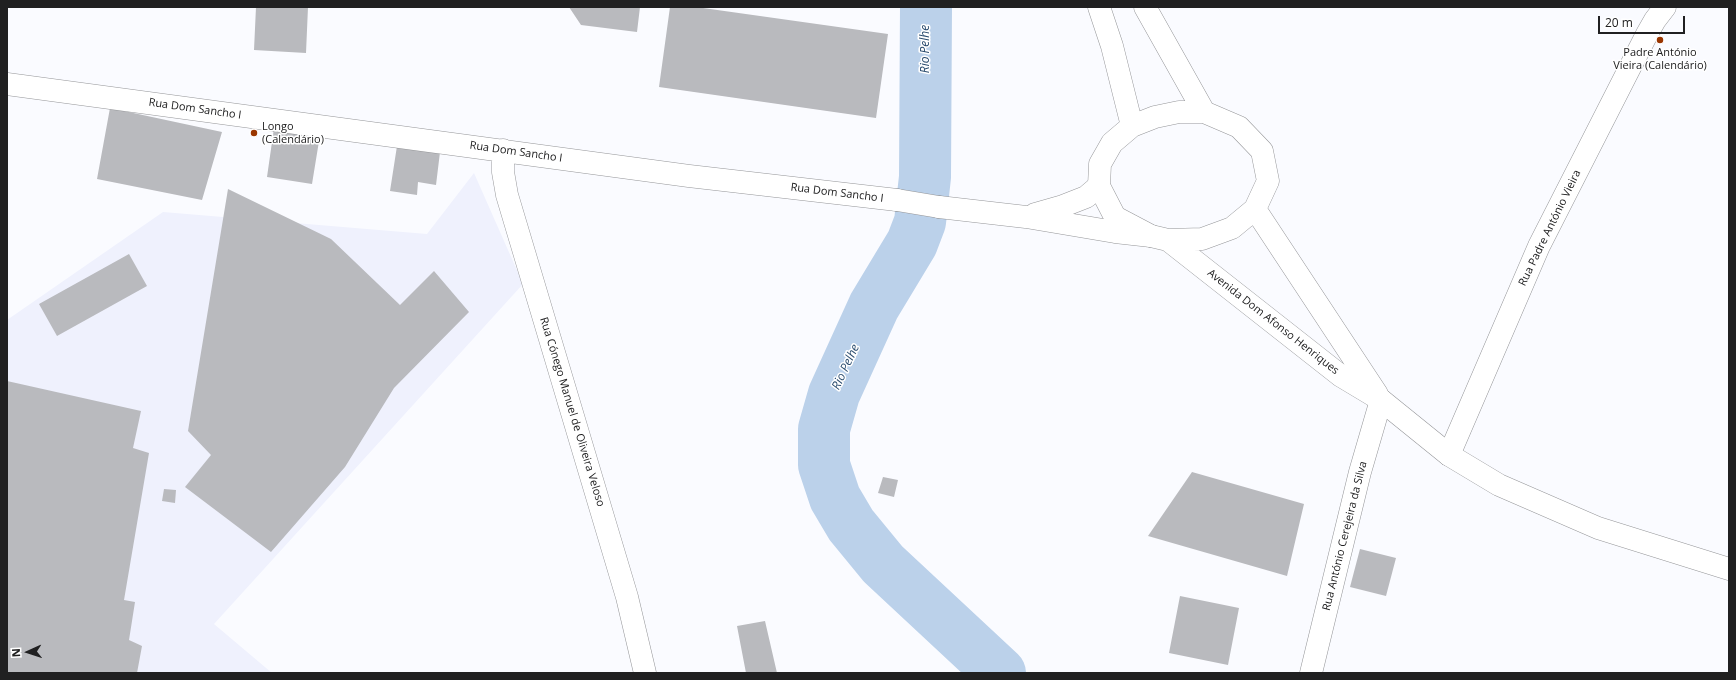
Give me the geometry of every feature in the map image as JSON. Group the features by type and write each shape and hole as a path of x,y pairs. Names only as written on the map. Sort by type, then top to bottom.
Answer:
{"street":[{"path":"1099,7 1112,46 1132,126"},
{"path":"1144,7 1204,112"},
{"name":"Rua Padre António Vieira","path":"1449,455 1539,246 1647,34 1665,7"},
{"name":"Rua Dom Sancho I","path":"7,84 697,177 897,200 939,207 1026,217 1160,238 1202,239 1232,228 1255,209"},
{"path":"1026,217 1063,206 1086,197 1099,186 1100,164 1112,143 1132,126 1155,117 1179,112 1204,112 1239,127 1262,151 1268,181 1255,209"},
{"name":"Rua Cónego Manuel de Oliveira Veloso","path":"503,150 503,172 507,195 627,597 645,673"},
{"name":"Avenida Dom Afonso Henriques","path":"1099,186 1115,217 1160,238 1341,376 1381,400 1449,455 1499,485 1598,528 1729,569"},
{"name":"Avenida Dom Afonso Henriques","path":"1255,209 1381,400"},
{"name":"Rua António Cerejeira da Silva","path":"1311,673 1360,472 1381,400"}],"shaded area":[{"path":"474,173 523,284 214,624 272,673 7,673 7,320 163,212 427,234"}],"building":[{"path":"256,7 308,7 306,53 254,50"},
{"path":"569,7 640,7 637,32 581,25"},
{"path":"670,7 696,7 888,34 876,118 659,87"},
{"path":"110,108 222,132 202,200 97,179"},
{"path":"274,128 320,135 312,184 267,177"},
{"path":"397,146 440,152 436,185 418,182 417,195 390,191"},
{"path":"228,189 331,239 400,305 434,271 469,312 394,388 345,467 271,552 185,487 211,455 188,431"},
{"path":"129,254 147,286 57,336 39,304"},
{"path":"7,381 141,411 133,448 149,453 124,600 135,602 129,640 142,646 137,673 7,673"},
{"path":"1192,472 1304,504 1287,576 1148,536"},
{"path":"883,477 898,480 894,497 878,493"},
{"path":"164,489 176,490 175,503 162,501"},
{"path":"1360,549 1396,558 1386,596 1350,587"},
{"path":"1180,596 1239,608 1228,665 1169,653"},
{"path":"765,621 777,673 746,673 737,626"}],"waterway":[{"name":"Rio Pelhe","path":"926,7 925,177 920,222 912,243 874,306 834,394 824,429 824,465 835,498 851,525 883,564 1000,673"}],"place":[{"name":"Padre António Vieira (Calendário)","path":"1660,40"},
{"name":"Longo (Calendário)","path":"254,133"}]}
